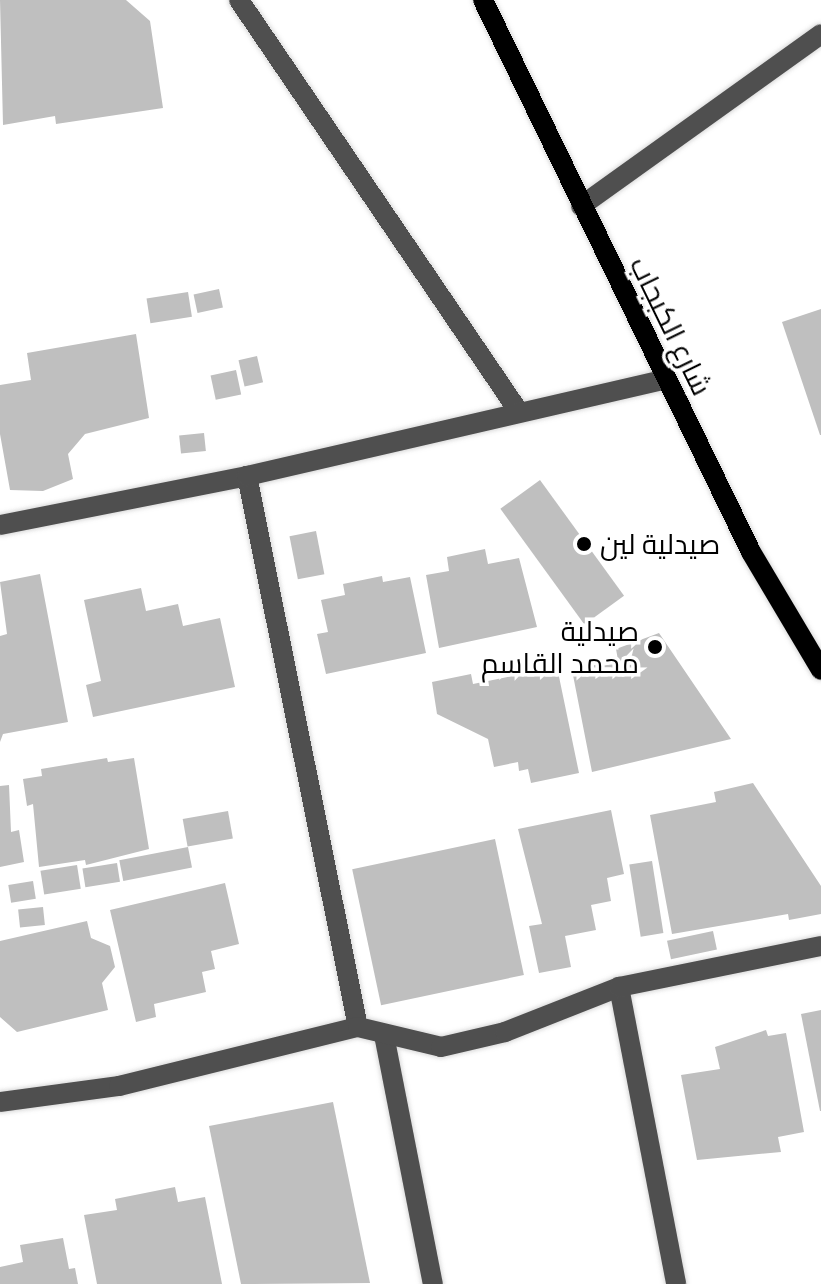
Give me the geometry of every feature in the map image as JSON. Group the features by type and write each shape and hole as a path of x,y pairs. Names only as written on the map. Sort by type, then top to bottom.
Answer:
{"main road":[{"name":"شارع الكبجاب","path":"483,0 751,552 814,641 821,670"}],"street":[{"path":"239,0 519,412"},
{"path":"581,206 821,34"},
{"path":"0,525 247,476 666,379"},
{"path":"247,476 358,1027"},
{"path":"0,1102 119,1086 358,1027 441,1047 505,1032 619,987 821,946"},
{"path":"619,987 676,1284"},
{"path":"384,1035 433,1284"}],"building":[{"path":"0,0 126,0 150,21 163,108 56,124 55,116 3,125"},
{"path":"219,289 223,308 198,313 194,294"},
{"path":"188,292 192,317 150,323 147,299"},
{"path":"821,309 821,435 820,435 782,322"},
{"path":"136,334 149,418 85,434 68,454 73,479 43,491 10,490 0,434 0,385 31,380 27,353"},
{"path":"257,356 263,382 245,387 238,360"},
{"path":"236,370 241,394 216,400 211,375"},
{"path":"204,433 206,451 181,454 179,436"},
{"path":"540,480 624,596 584,624 500,509"},
{"path":"316,531 324,574 298,579 289,536"},
{"path":"485,549 488,564 519,558 537,627 439,648 426,575 449,571 447,557"},
{"path":"40,574 68,722 3,734 0,742 0,636 7,634 0,582"},
{"path":"382,576 383,582 410,577 426,653 326,674 317,634 328,632 321,600 345,595 343,584"},
{"path":"141,588 146,611 178,604 183,626 220,618 235,687 93,717 86,685 101,681 84,600"},
{"path":"659,633 731,739 592,772 572,670 618,660 616,649"},
{"path":"557,667 579,773 531,783 528,769 519,771 518,762 494,767 488,739 437,714 432,682 471,674 473,684"},
{"path":"107,758 108,762 134,758 149,849 86,865 85,860 39,867 33,804 27,806 23,779 42,776 41,769"},
{"path":"753,783 821,886 821,914 789,920 788,914 672,934 650,815 716,802 714,792"},
{"path":"9,785 11,832 19,830 24,862 0,867 0,786"},
{"path":"611,810 624,874 607,878 611,901 591,905 596,930 565,936 571,967 539,973 529,926 542,924 518,829"},
{"path":"228,811 233,839 188,847 183,819"},
{"path":"495,839 524,975 381,1005 352,869"},
{"path":"188,847 192,868 123,881 119,860"},
{"path":"652,861 663,933 641,937 629,865"},
{"path":"117,863 120,882 85,887 82,868"},
{"path":"77,865 81,889 44,894 40,871"},
{"path":"33,881 36,899 11,903 8,885"},
{"path":"225,883 239,944 211,951 215,969 202,972 206,992 154,1004 156,1017 136,1022 110,910"},
{"path":"43,907 45,925 20,928 18,910"},
{"path":"87,921 91,938 110,946 115,967 102,983 108,1010 17,1032 0,1017 0,941"},
{"path":"713,931 717,950 671,959 667,941"},
{"path":"821,1010 821,1111 820,1111 801,1014"},
{"path":"766,1030 768,1036 786,1033 804,1132 778,1137 781,1152 697,1160 681,1075 720,1069 715,1047"},
{"path":"333,1102 370,1283 241,1284 209,1126"},
{"path":"175,1187 178,1202 205,1197 222,1284 97,1284 84,1215 117,1210 115,1199"},
{"path":"63,1238 69,1269 75,1268 78,1284 0,1284 0,1267 23,1262 20,1245"}],"place":[{"name":"صيدلية لين","path":"584,544"},
{"name":"صيدلية محمد القاسم","path":"655,647"}]}
